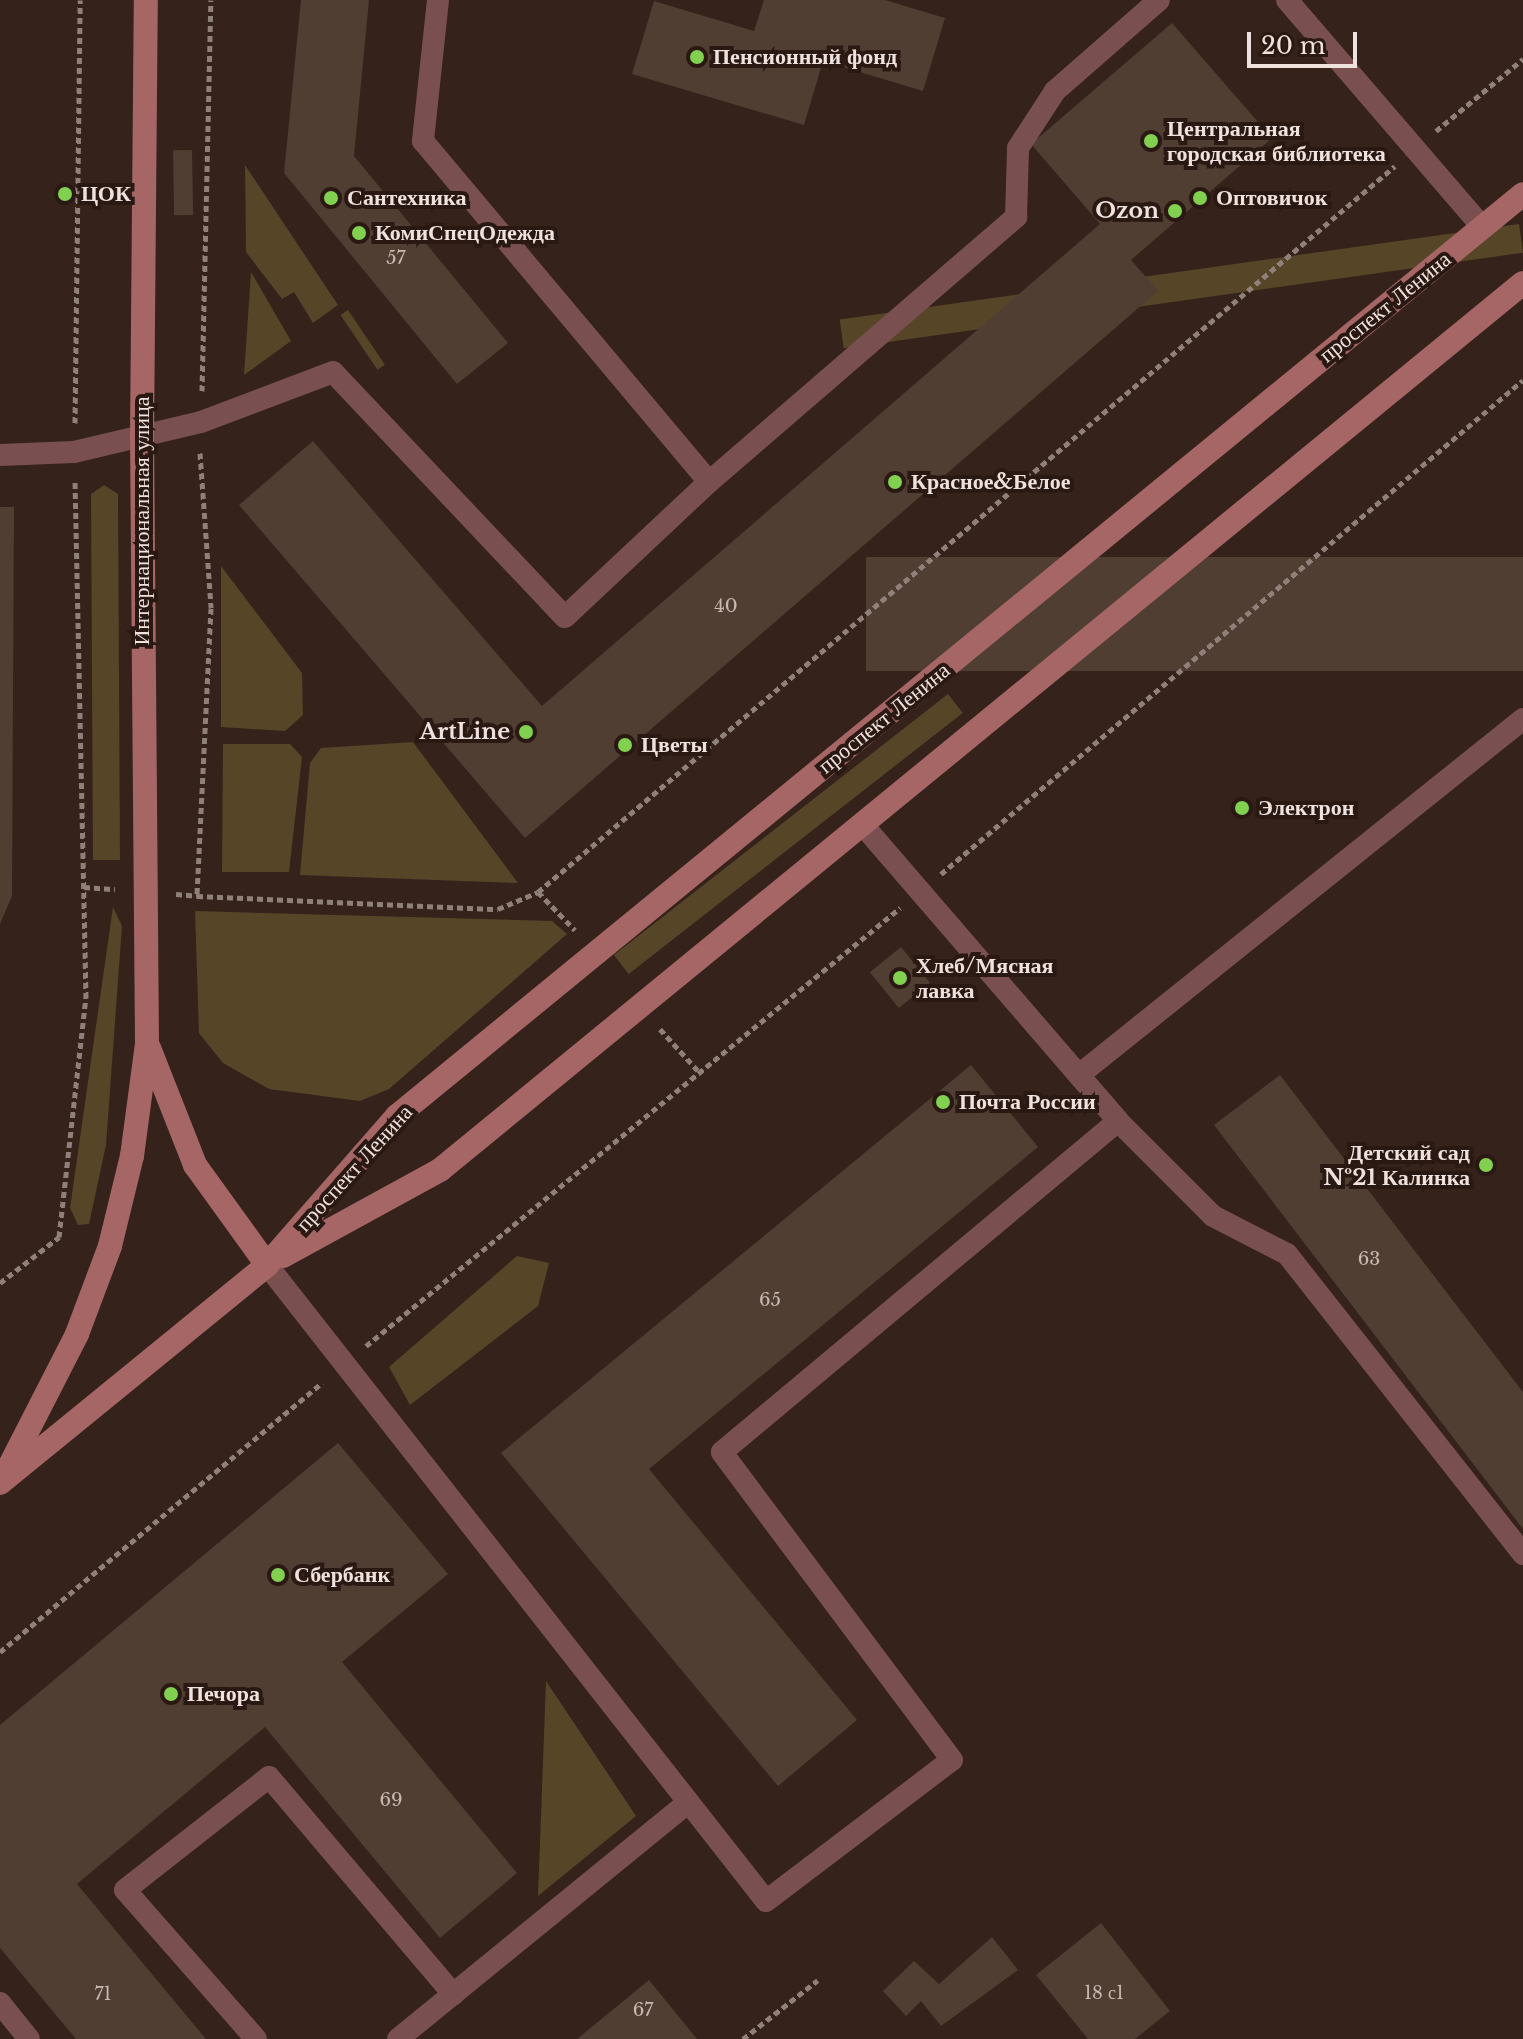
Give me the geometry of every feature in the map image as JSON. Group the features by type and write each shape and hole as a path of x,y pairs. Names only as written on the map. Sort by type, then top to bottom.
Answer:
{"main road":[{"name":"Интернациональная улица","path":"1,1483 77,1334 110,1246 132,1156 147,1043 142,436 146,0"},
{"name":"проспект Ленина","path":"1,1483 267,1265 397,1116 1523,194"},
{"name":"проспект Ленина","path":"267,1265 440,1170 1523,283"},
{"name":"Интернациональная улица","path":"147,1043 195,1165 267,1265"}],"lane":[{"path":"438,0 423,141 709,482"},
{"path":"0,455 74,452 201,422 333,372 565,617 709,482 1016,217 1018,148 1055,91 1159,0"},
{"path":"1287,0 1413,151 1482,227"},
{"path":"1079,1075 1523,719"},
{"path":"862,824 1118,1121 1213,1216 1287,1254 1523,1554"},
{"path":"267,1265 686,1804 766,1901 952,1760 722,1452 1118,1121"},
{"path":"256,2039 125,1890 269,1777 453,1994"},
{"path":"398,2039 686,1804"},
{"path":"0,2003 29,2039"}],"path":[{"path":"211,0 201,422 211,608 197,896 498,909 538,892 1523,59"},
{"path":"0,1652 281,1413 346,1365 922,890 1523,380"},
{"path":"0,1283 59,1237 86,998 84,887"},
{"path":"538,892 596,953"},
{"path":"640,1007 701,1074"},
{"path":"743,2039 818,1980"}],"shaded area":[{"path":"245,165 338,305 313,323 294,292 282,299 246,252"},
{"path":"1519,224 1523,253 844,348 840,319"},
{"path":"251,272 291,341 244,375"},
{"path":"348,310 385,365 377,370 341,315"},
{"path":"104,485 118,494 120,860 93,860 91,494"},
{"path":"221,566 302,673 303,715 285,731 221,727"},
{"path":"948,694 963,713 629,974 614,955"},
{"path":"413,742 518,883 300,875 310,763 321,748"},
{"path":"223,744 290,744 302,757 289,872 222,872"},
{"path":"113,907 122,926 106,1145 89,1224 78,1225 70,1208"},
{"path":"195,911 552,921 567,934 389,1089 360,1101 269,1089 223,1063 199,1033"},
{"path":"517,1256 549,1263 538,1306 410,1405 389,1367"},
{"path":"546,1681 636,1816 538,1896"}],"building":[{"path":"301,0 369,0 354,156 508,343 457,384 284,173"},
{"path":"764,0 885,0 945,18 923,91 823,61 804,125 632,74 654,1 754,31"},
{"path":"1172,23 1272,138 1131,260 1158,291 525,838 239,505 313,441 542,706 1100,224 1031,144"},
{"path":"173,150 192,150 193,215 174,215"},
{"path":"0,507 14,507 12,896 0,924"},
{"path":"866,557 1523,557 1523,671 866,671"},
{"name":"Хлеб/Мясная лавка","path":"901,947 930,983 899,1008 870,972"},
{"path":"971,1065 1038,1147 649,1469 857,1720 778,1786 501,1453"},
{"path":"1280,1075 1523,1392 1523,1529 1214,1125"},
{"name":"Печора","path":"338,1443 448,1574 342,1662 517,1873 440,1938 265,1727 77,1884 206,2039 76,2039 0,1948 0,1725"},
{"path":"1101,1923 1170,2011 1135,2039 1088,2039 1036,1975"},
{"path":"992,1937 1018,1970 941,2026 921,2001 906,2016 883,1991 914,1961 939,1984"},
{"path":"649,1980 697,2039 577,2039"}],"place":[{"name":"Пенсионный фонд","path":"697,57"},
{"name":"Центральная городская библиотека","path":"1151,141"},
{"name":"ЦОК","path":"65,194"},
{"name":"Сантехника","path":"331,198"},
{"name":"Оптовичок","path":"1200,198"},
{"name":"Ozon","path":"1175,211"},
{"name":"КомиСпецОдежда","path":"359,233"},
{"name":"Красное&Белое","path":"895,482"},
{"name":"ArtLine","path":"526,732"},
{"name":"Цветы","path":"625,745"},
{"name":"Электрон","path":"1242,808"},
{"name":"Хлеб/Мясная лавка","path":"900,978"},
{"name":"Почта России","path":"943,1102"},
{"name":"Детский сад №21 Калинка","path":"1486,1165"},
{"name":"Сбербанк","path":"278,1575"},
{"name":"Печора","path":"171,1694"}]}
